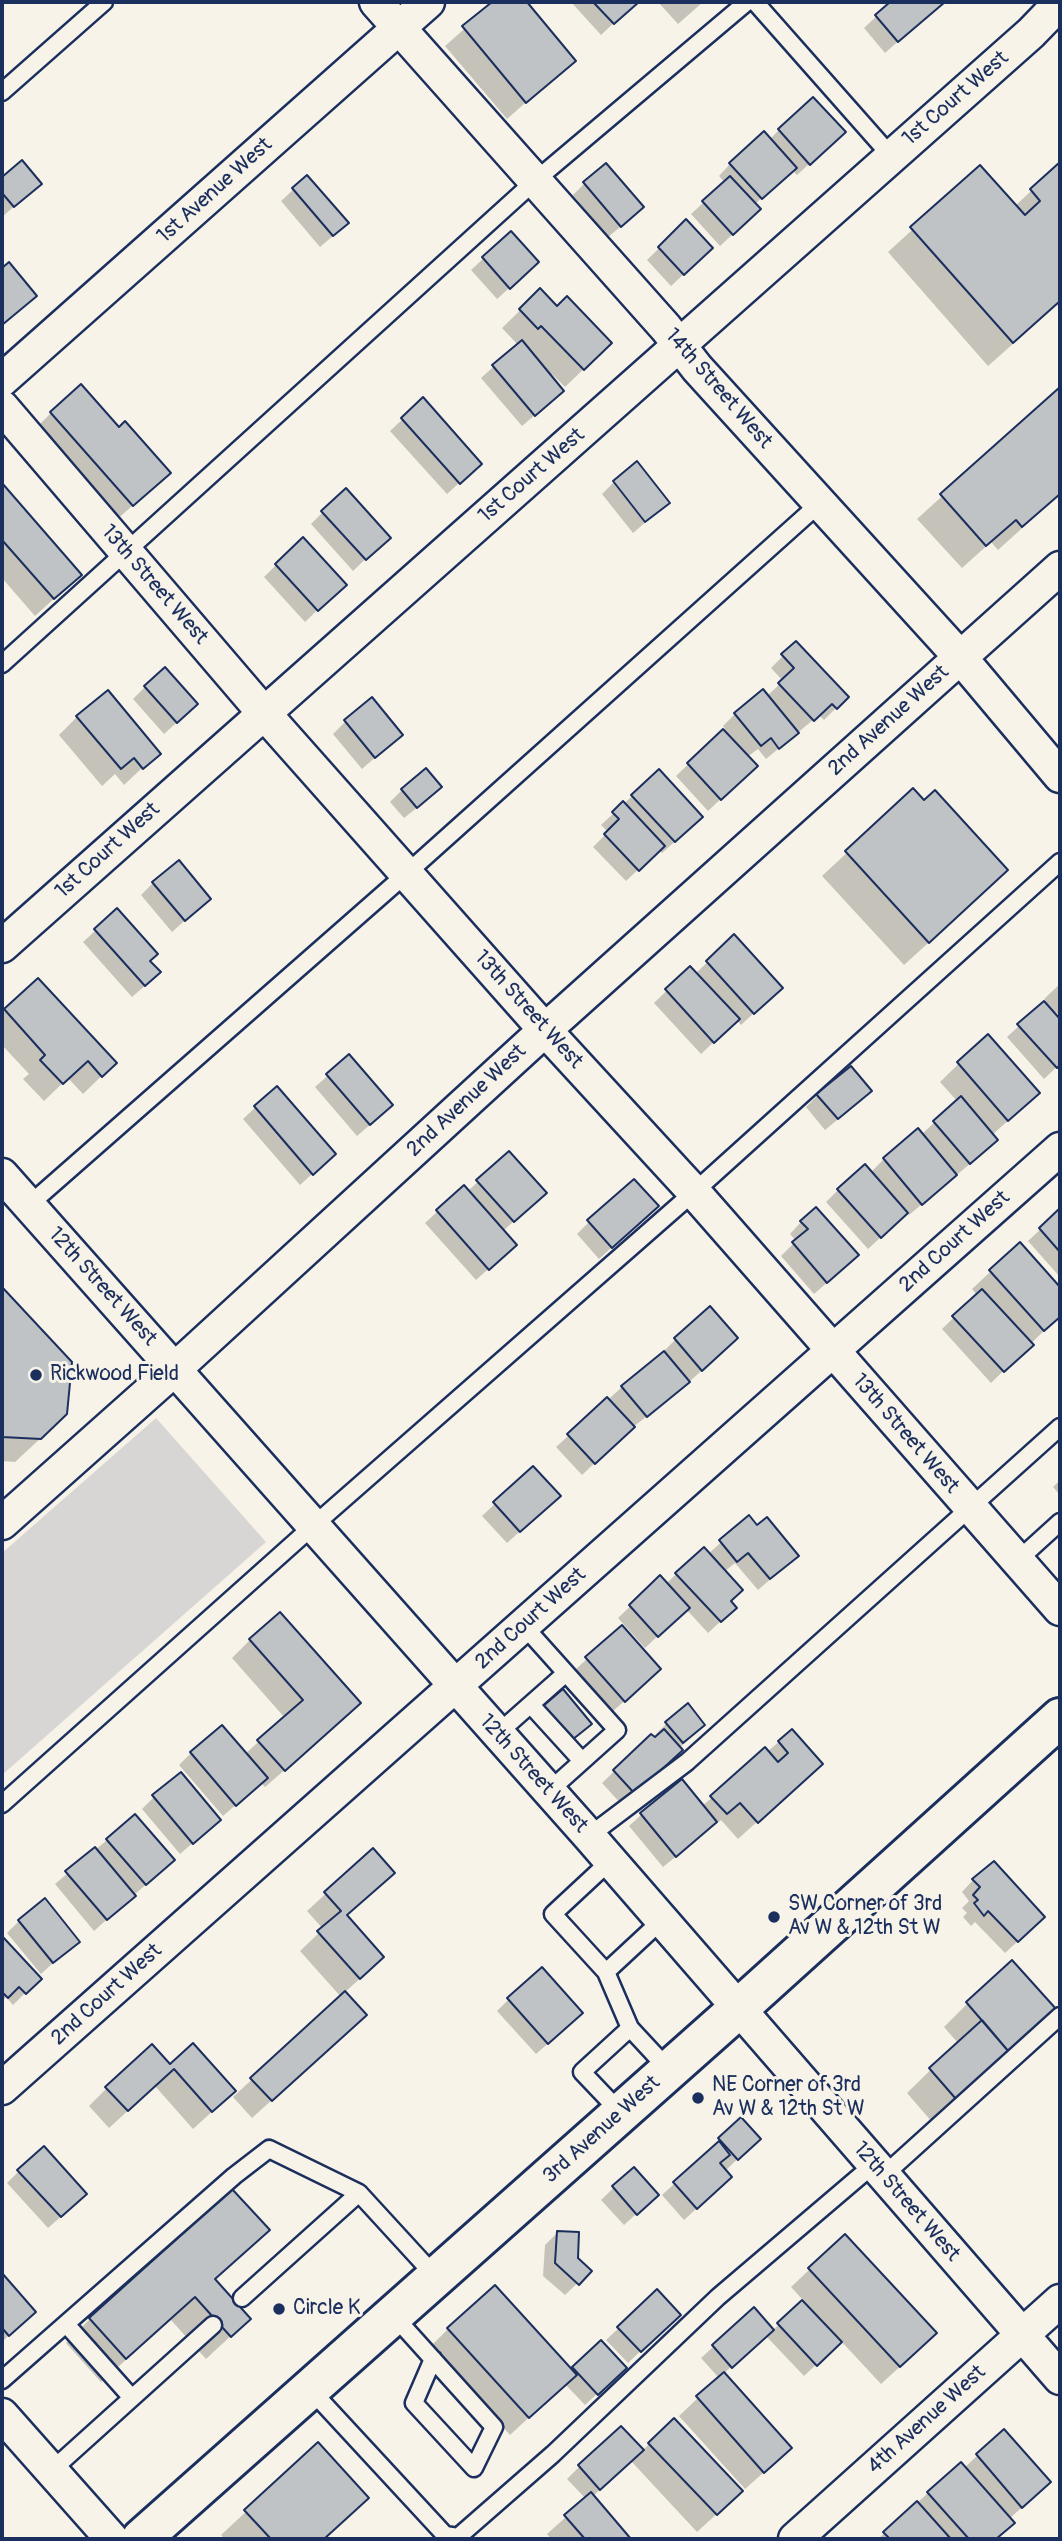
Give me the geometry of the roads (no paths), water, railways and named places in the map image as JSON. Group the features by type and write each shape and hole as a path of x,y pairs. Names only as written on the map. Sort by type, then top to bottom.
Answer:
{"main road":[{"name":"3rd Avenue West","path":"141,2539 738,2009 1060,1718"}],"street":[{"name":"14th Street West","path":"376,2 536,180 697,368 960,657 1060,776"},
{"name":"1st Avenue West","path":"2,380 428,2"},
{"name":"1st Court West","path":"2,946 263,712 680,346 1031,33 1052,11"},
{"name":"13th Street West","path":"2,407 263,712 545,1030 694,1192 1060,1609"},
{"name":"2nd Avenue West","path":"2,1523 175,1369 545,1030 1060,568"},
{"name":"2nd Court West","path":"2,2088 1060,1149"},
{"name":"12th Street West","path":"2,1175 589,1836 1060,2378"},
{"name":"4th Avenue West","path":"795,2539 1060,2301"},
{"path":"2,2415 112,2539"}],"lane":[{"path":"2,92 103,2"},
{"path":"2,664 536,180 747,2"},
{"path":"755,2 891,156"},
{"path":"29,1205 406,874 820,503"},
{"path":"2,1804 313,1526 694,1192 1060,862"},
{"path":"589,1836 687,1762 1060,1427"},
{"path":"1017,1561 1060,1522"},
{"path":"523,1625 566,1673 583,1702 617,1730 549,1791"},
{"path":"497,1734 566,1673"},
{"path":"531,1705 555,1727 582,1761"},
{"path":"610,1861 553,1914 606,1972 630,2028 669,2070"},
{"path":"606,1972 662,1920"},
{"path":"310,2389 445,2535 458,2537 554,2454 718,2297 873,2165 892,2167 1060,2016"},
{"path":"621,2113 582,2072 630,2028"},
{"path":"2,2380 234,2176 269,2149 359,2193 436,2277"},
{"path":"242,2298 359,2193"},
{"path":"394,2316 433,2359 494,2427 474,2468 414,2403 433,2359"},
{"path":"66,2324 132,2398"},
{"path":"51,2471 213,2325"}],"place":[{"name":"Rickwood Field","path":"36,1375"},
{"name":"SW Corner of 3rd Av W & 12th St W","path":"774,1917"},
{"name":"NE Corner of 3rd Av W & 12th St W","path":"698,2098"},
{"name":"Circle K","path":"279,2309"}]}
